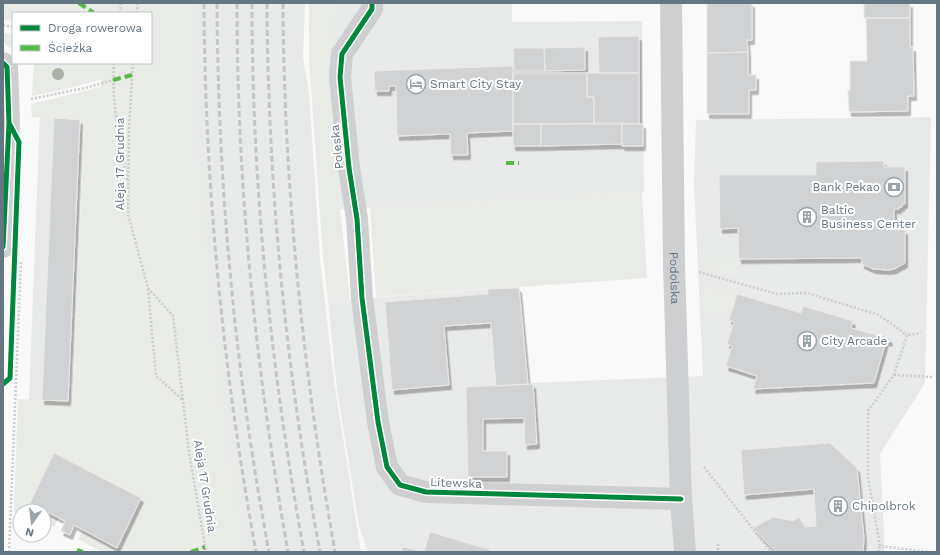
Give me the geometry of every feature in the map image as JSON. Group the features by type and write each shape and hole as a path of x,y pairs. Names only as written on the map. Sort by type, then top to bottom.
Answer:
{"street":[{"name":"Poleska","path":"362,298 357,219 349,168 340,77 342,54 372,9 372,3"},
{"name":"Podolska","path":"672,3 674,264 681,499 685,552"},
{"path":"3,63 7,67 9,98 3,247"},
{"name":"Litewska","path":"362,298 380,430 387,467 400,485 426,492 681,499"}],"path":[{"path":"114,64 113,80 118,131 128,186"},
{"path":"34,98 85,88 113,80"},
{"path":"8,552 21,260"},
{"path":"699,272 777,294 807,292 879,315 907,335 921,333"},
{"path":"878,552 880,546 868,477 868,411 894,375 907,335"},
{"path":"894,375 933,377"},
{"path":"704,467 771,552"},
{"path":"718,544 718,552"},
{"path":"880,546 929,552"}],"shaded area":[{"path":"3,3 197,3 196,94 202,198 214,307 217,360 247,552 102,552 78,539 83,530 117,548 141,498 54,453 30,502 32,503 14,503 18,399 73,402 84,119 32,117 31,104 101,87 102,79 32,96 34,64 152,64 152,12 12,12 12,21 3,20"},
{"path":"182,3 305,3 303,58 309,92 320,258 334,381 361,552 231,552"},
{"path":"309,3 334,3 329,72 340,209 350,299 328,301 323,256 309,59"},
{"path":"334,3 512,3 512,22 642,21 644,192 340,209 329,72"},
{"path":"3,32 12,35 12,49 3,42"},
{"path":"40,113 84,114 73,402 29,400"},
{"path":"931,117 925,383 880,454 885,552 368,552 359,526 337,390 328,301 520,287 529,383 703,376 694,183 696,120"},
{"path":"642,192 647,278 376,297 370,207"},
{"path":"702,259 739,259 739,278 702,268"},
{"path":"702,284 737,294 729,320 703,312"},
{"path":"52,513 59,517 54,527 52,526"}],"building":[{"path":"707,3 752,3 752,40 747,40 748,52 707,53"},
{"path":"864,3 910,3 910,18 864,18"},
{"path":"866,18 910,18 910,47 913,47 914,96 908,96 908,111 849,112 848,90 850,90 850,61 867,61"},
{"path":"639,36 639,73 599,73 598,37"},
{"path":"585,47 585,70 545,71 544,48"},
{"path":"513,48 544,48 545,71 514,71"},
{"path":"748,52 748,75 756,75 756,90 749,90 749,114 707,114 707,53"},
{"path":"513,66 513,131 467,133 468,155 451,155 450,134 397,136 396,86 389,86 389,91 375,91 374,71"},
{"path":"513,73 587,73 587,97 594,97 594,124 513,124"},
{"path":"587,73 639,73 639,124 594,124 594,97 587,97"},
{"path":"54,118 80,120 68,401 42,400"},
{"path":"622,123 622,144 541,146 541,124"},
{"path":"622,123 643,124 643,146 622,146"},
{"path":"513,124 541,124 541,146 513,146"},
{"name":"Baltic Business Center","path":"884,161 884,167 905,167 905,204 902,204 902,207 899,207 899,209 894,209 894,225 899,225 899,227 903,227 902,230 905,230 905,263 894,269 873,269 862,264 862,258 739,259 738,228 720,229 719,175 816,175 816,162"},
{"path":"519,288 528,384 496,386 491,323 444,326 449,385 392,390 385,302 488,294 488,289"},
{"name":"City Arcade","path":"737,294 801,313 803,306 853,321 851,328 890,339 889,342 886,341 874,383 753,389 757,376 726,366 732,346 727,344 734,322 729,320"},
{"path":"533,384 537,444 525,445 524,418 483,419 483,451 507,451 507,477 468,477 466,387"},
{"name":"Chipolbrok","path":"830,443 857,468 864,538 863,552 776,552 753,528 773,517 793,521 799,517 805,527 816,526 814,489 744,495 741,450"},
{"path":"54,453 141,498 117,548 74,525 70,535 61,531 65,521 52,514 52,503 30,503"},
{"path":"430,532 491,550 491,552 424,552"},
{"path":"403,547 423,552 401,552"}],"railway":[{"path":"204,3 208,141 218,279 234,416 256,552"},
{"path":"217,3 221,141 231,279 247,416 269,552"},
{"path":"237,3 240,141 250,279 267,416 288,552"},
{"path":"252,3 255,141 266,279 282,416 304,552"},
{"path":"267,3 271,141 281,279 298,416 320,552"},
{"path":"283,3 287,141 297,279 314,416 335,552"}],"marked path":[{"path":"79,3 92,12"},
{"path":"113,80 132,75"},
{"path":"506,163 519,163"},
{"path":"191,552 205,547"},
{"path":"77,550 83,552"}],"cycle path":[{"path":"372,3 372,9 342,54 340,77 349,168 357,219 362,298 378,422 387,467 400,485 426,492 681,499"},
{"path":"3,63 7,67 9,123 3,247"},
{"path":"3,384 10,378 19,142 9,123"}],"place":[{"name":"Smart City Stay","path":"416,84"},
{"name":"Bank Pekao","path":"894,187"},
{"name":"Baltic Business Center","path":"807,217"},
{"name":"City Arcade","path":"807,341"},
{"name":"Chipolbrok","path":"838,506"}]}
